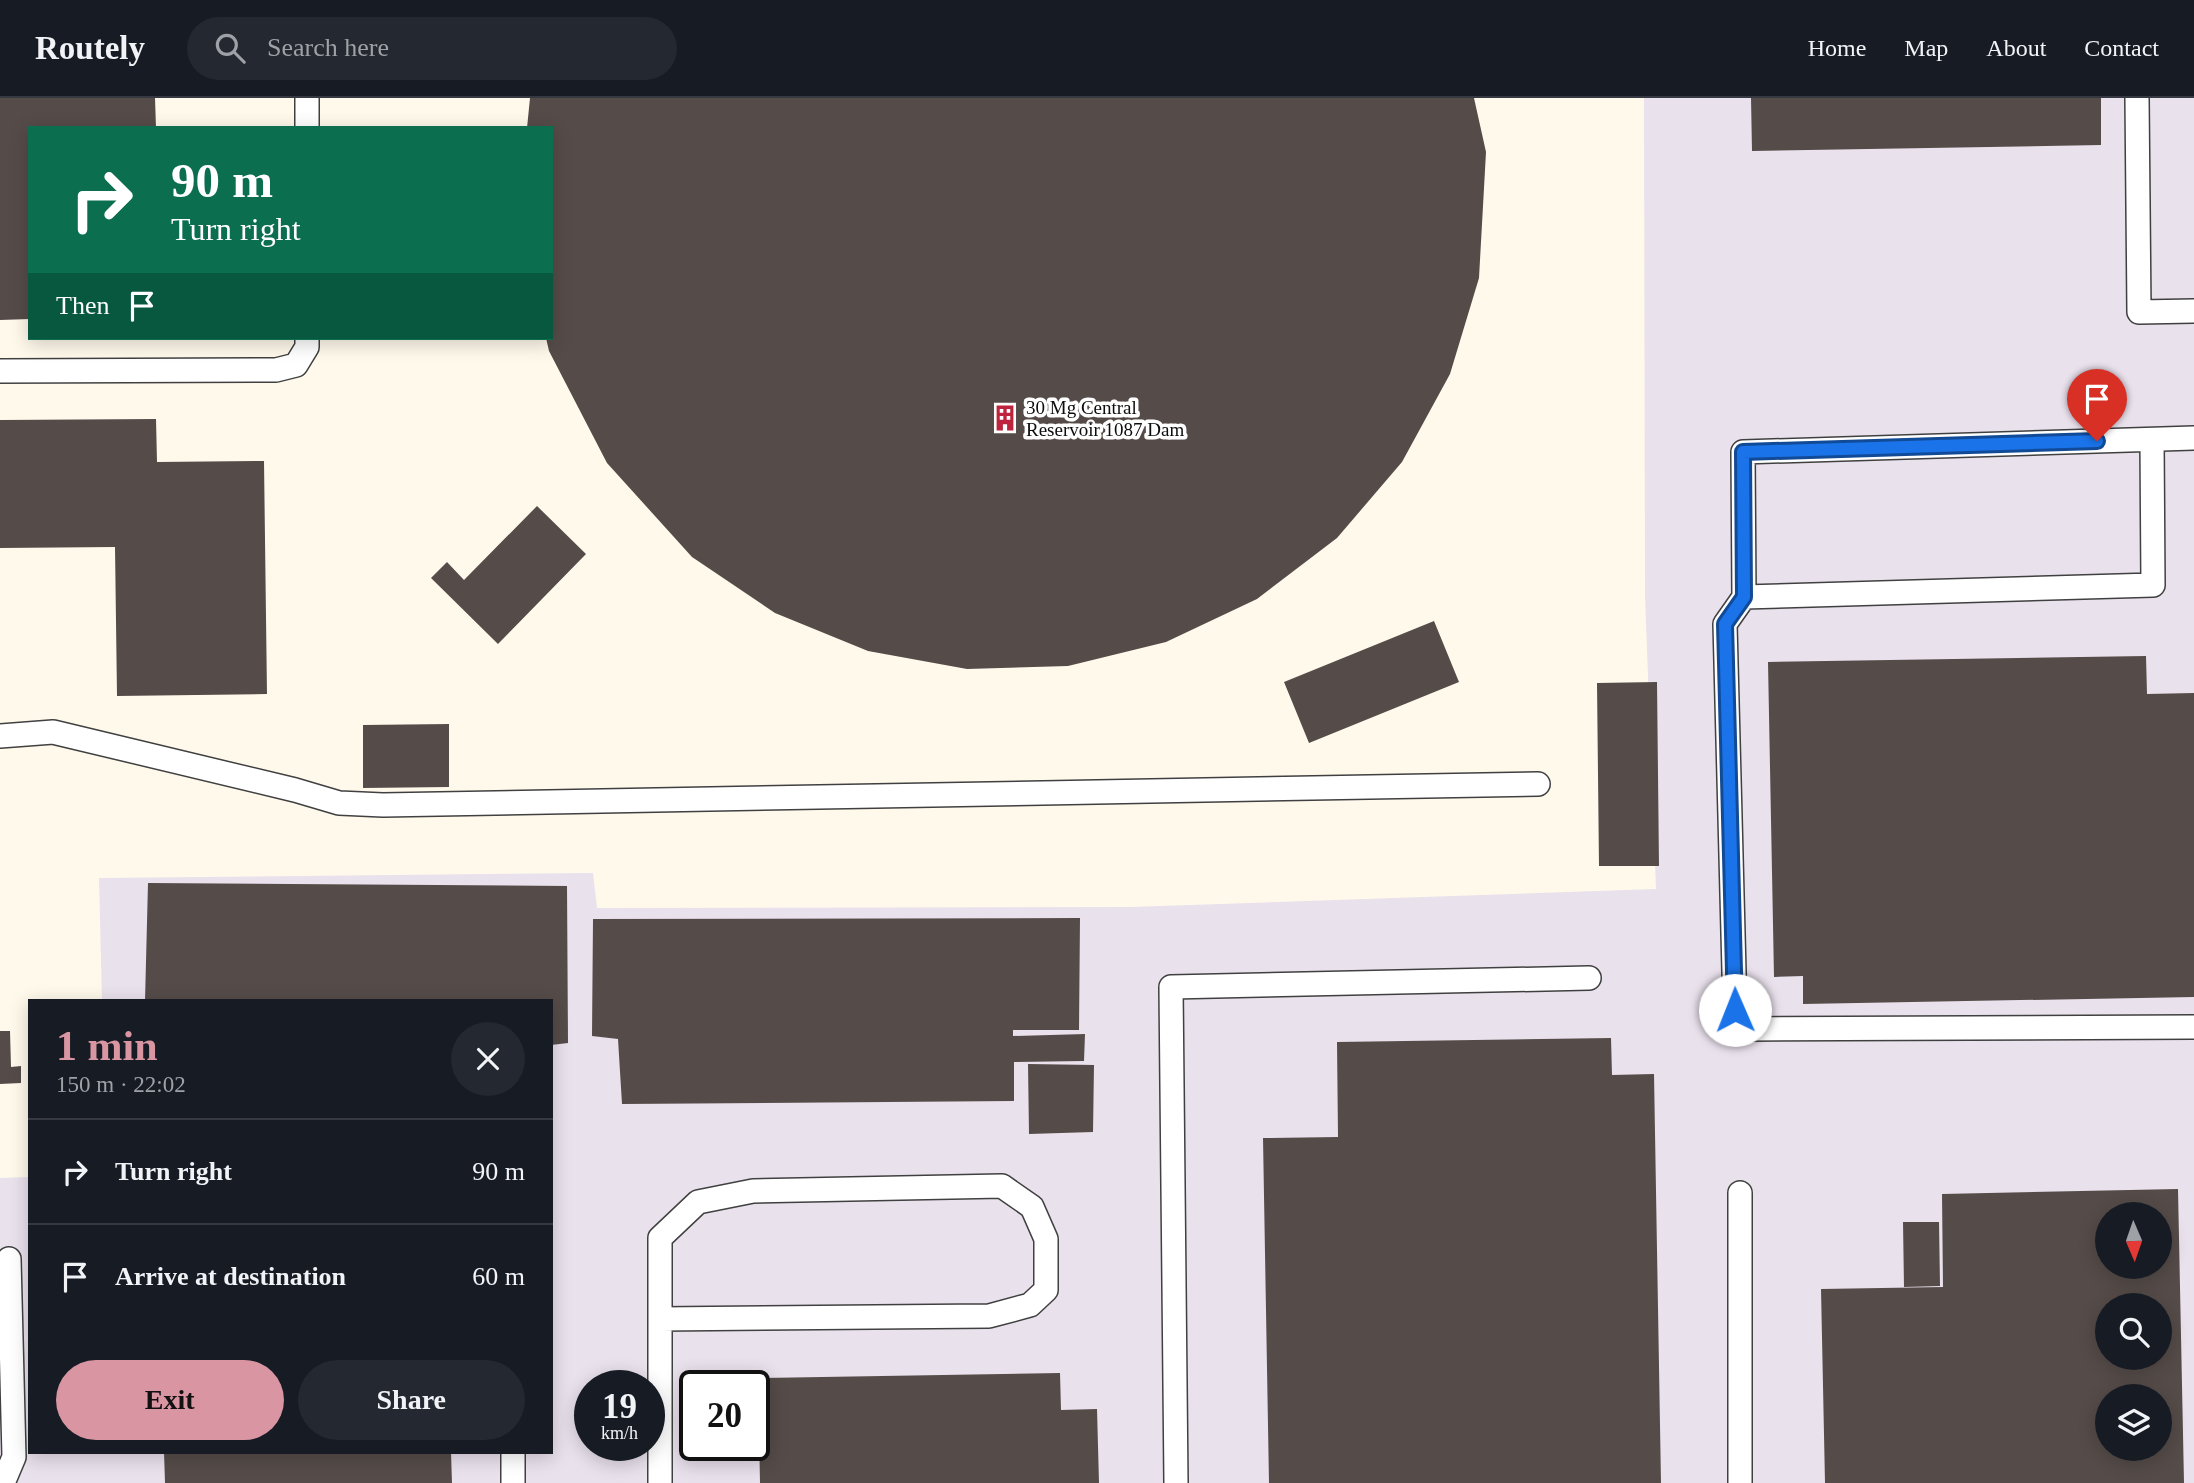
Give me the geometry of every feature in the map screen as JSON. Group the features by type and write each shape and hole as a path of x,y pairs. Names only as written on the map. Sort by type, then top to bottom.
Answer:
{"lane":[{"path":"307,98 307,126"},
{"path":"2137,98 2139,312 2194,311"},
{"path":"0,371 276,370 296,365 307,347 307,340"},
{"path":"2194,438 1743,452 1744,597 1725,624 1735,1010 1750,1029 2194,1027"},
{"path":"1744,597 2153,585 2152,440"},
{"path":"0,736 53,732 339,803 372,805 1538,784"},
{"path":"1176,1483 1171,987 1589,978"},
{"path":"660,1319 989,1316 1030,1305 1046,1290 1046,1239 1032,1207 1002,1186 753,1191 698,1202 660,1238 660,1319 660,1483"},
{"path":"1740,1483 1741,1193"},
{"path":"3,1483 14,1457 13,1258"},
{"path":"513,1454 513,1483"}],"shaded area":[{"path":"1644,98 2194,98 2194,1483 0,1483 0,1178 28,1177 28,1454 553,1454 553,999 102,999 99,878 593,873 597,908 1131,907 1656,889 1645,596"}],"building":[{"path":"0,98 155,98 156,126 28,126 28,319 0,320"},
{"name":"30 Mg Central Reservoir 1087 Dam","path":"530,98 1474,98 1486,152 1479,278 1450,374 1402,462 1337,538 1257,599 1166,642 1068,666 967,669 868,651 775,613 692,557 607,463 549,351 546,340 553,340 553,126 527,126"},
{"path":"1751,98 2101,98 2101,145 1752,151"},
{"path":"156,419 157,462 264,461 267,694 117,696 115,547 0,548 0,420"},
{"path":"537,506 586,554 498,644 431,578 447,562 464,580"},
{"path":"1434,621 1459,682 1309,743 1284,682"},
{"path":"2146,656 2147,694 2194,693 2194,997 1803,1004 1803,976 1774,977 1768,662"},
{"path":"1657,682 1659,866 1599,866 1597,683"},
{"path":"449,724 449,787 363,788 363,725"},
{"path":"148,883 567,886 568,1043 553,1045 553,999 145,999"},
{"path":"1080,918 1079,1030 1013,1030 1013,1036 1085,1034 1084,1061 1014,1062 1014,1101 622,1104 618,1039 592,1036 593,919"},
{"path":"0,1031 10,1031 11,1067 21,1066 21,1083 0,1084"},
{"path":"1611,1038 1612,1075 1654,1074 1661,1483 1269,1483 1263,1138 1338,1137 1337,1042"},
{"path":"1028,1064 1094,1065 1093,1132 1029,1134"},
{"path":"2178,1189 2184,1483 1825,1483 1821,1289 1943,1287 1942,1194"},
{"path":"1903,1222 1939,1222 1940,1286 1904,1287"},
{"path":"1060,1373 1061,1410 1097,1409 1099,1483 760,1483 760,1461 770,1461 770,1378"},
{"path":"164,1454 451,1454 452,1483 165,1483"}],"place":[{"name":"30 Mg Central Reservoir 1087 Dam","path":"1005,418"}],"route":[{"path":"1735,1010 1725,624 1744,597 1743,452 2097,441"}]}
